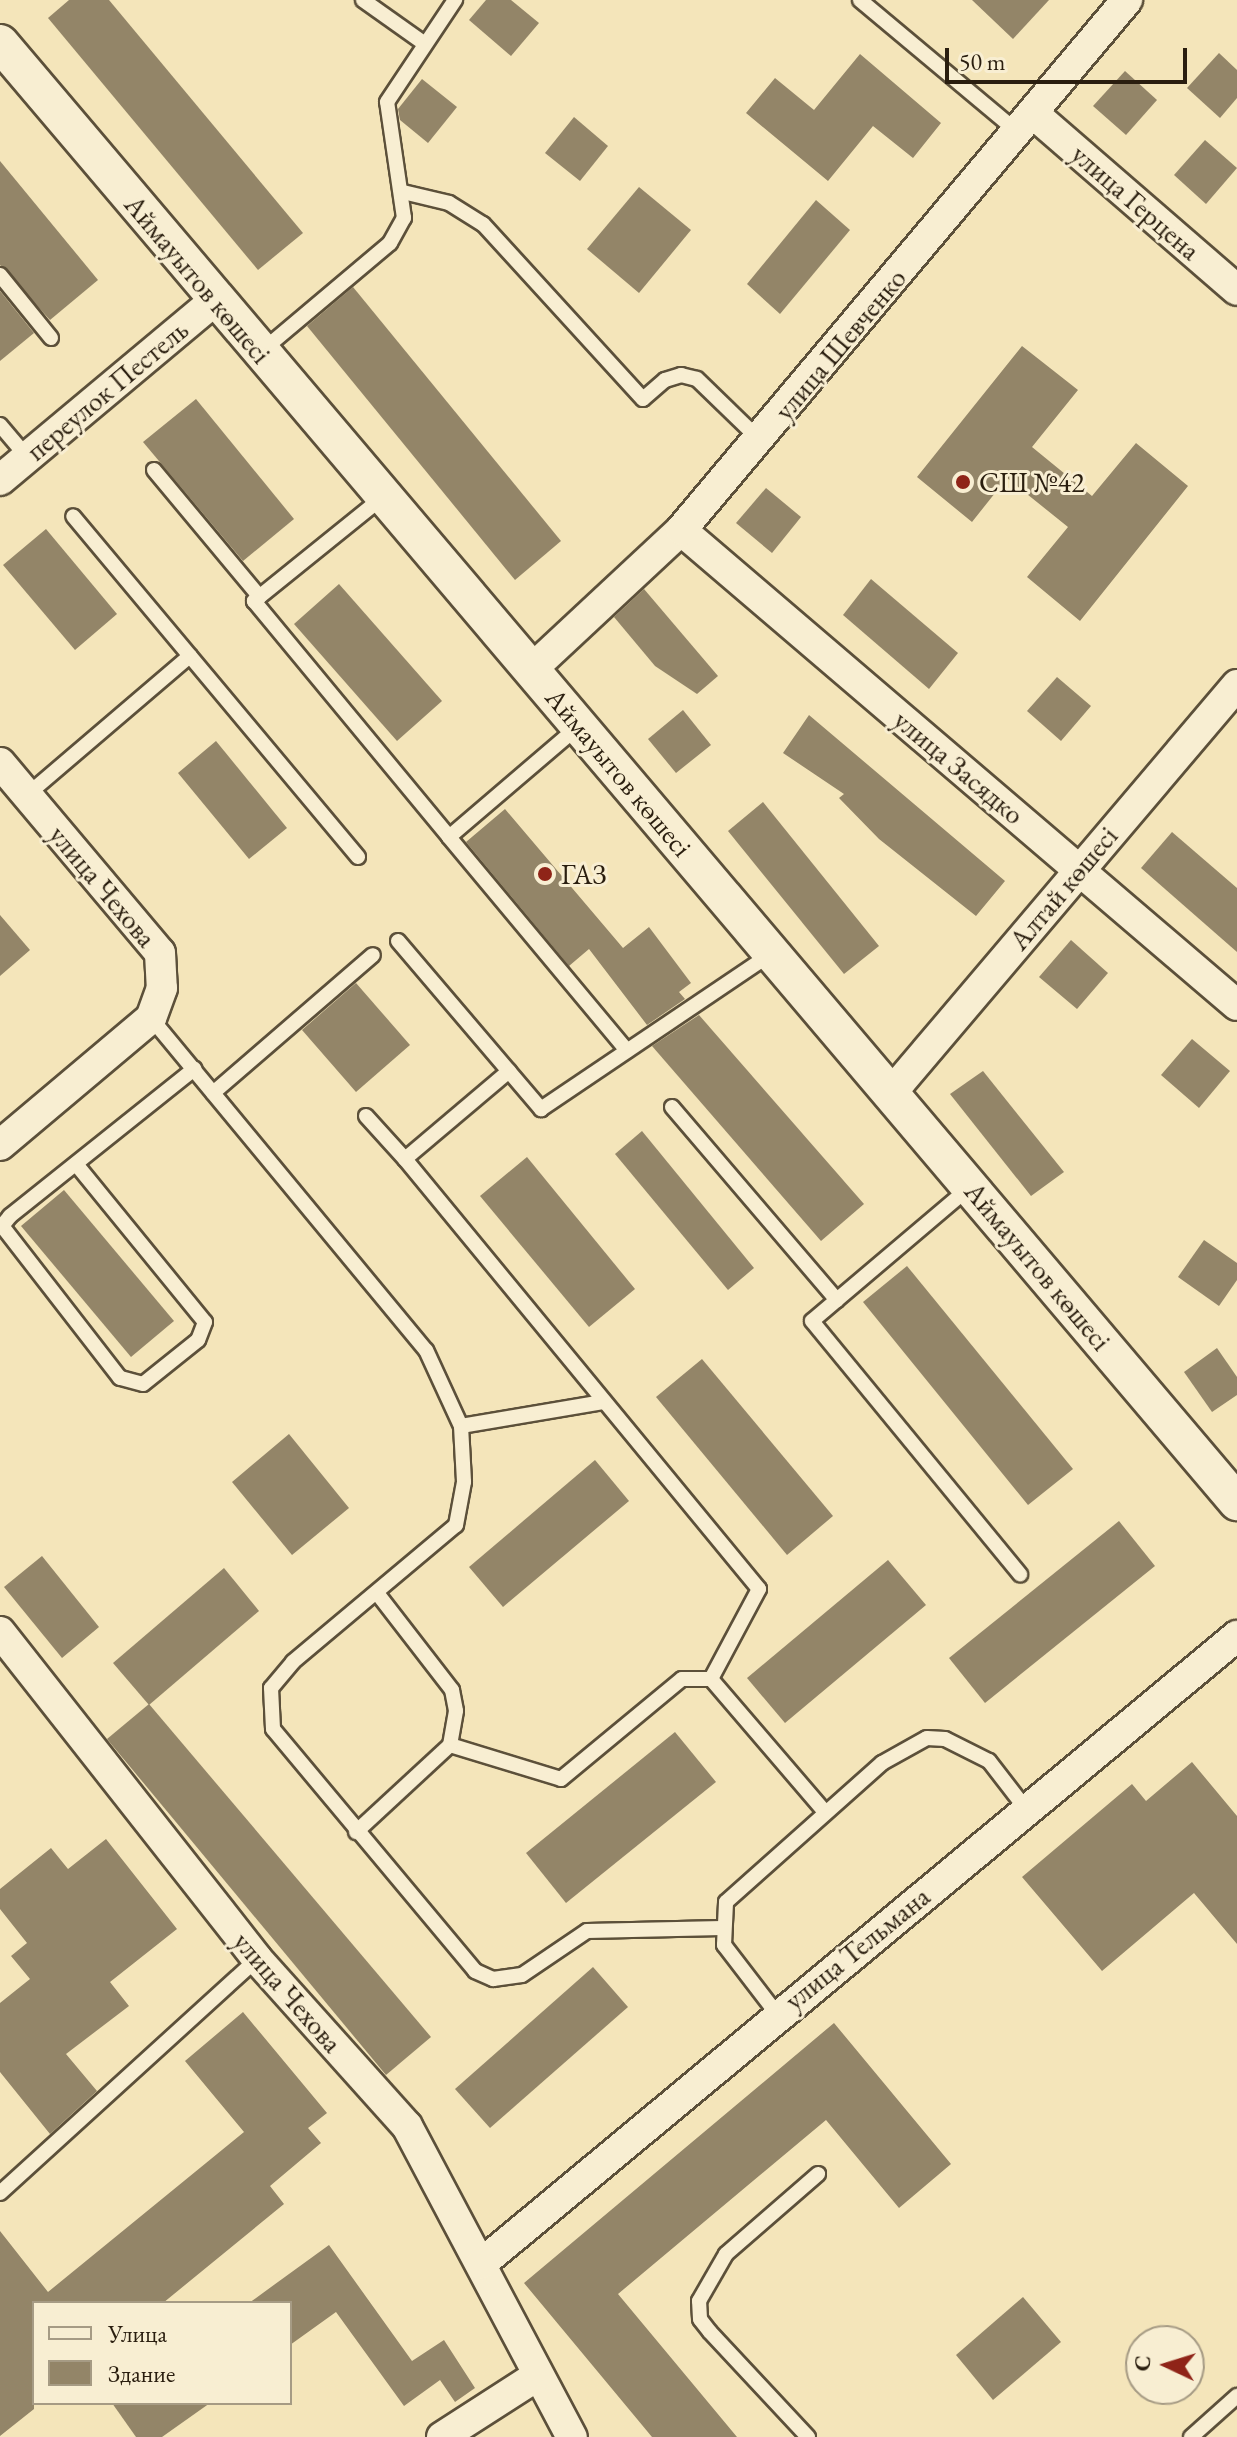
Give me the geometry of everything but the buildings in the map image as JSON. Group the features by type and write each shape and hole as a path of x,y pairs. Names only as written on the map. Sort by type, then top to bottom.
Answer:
{"street":[{"name":"улица Шевченко","path":"532,669 681,530 1027,124 1127,0"},
{"name":"Аймауытов көшесі","path":"0,43 971,1187 1231,1482"},
{"name":"улица Герцена","path":"1027,124 1237,290"},
{"name":"переулок Пестель","path":"0,480 215,300"},
{"name":"улица Засядко","path":"681,530 1237,1005"},
{"name":"Алтай көшесі","path":"891,1093 1237,685"},
{"name":"улица Чехова","path":"0,763 160,953 162,988 151,1018"},
{"path":"0,1145 151,1018"},
{"name":"улица Чехова","path":"0,1632 257,1959 407,2126 572,2437"},
{"name":"улица Тельмана","path":"481,2264 777,2014 1237,1636"},
{"path":"442,2437 537,2376"}],"lane":[{"path":"363,0 425,44"},
{"path":"260,353 390,243 404,218 403,192 387,102 455,0"},
{"path":"860,0 1027,124"},
{"path":"403,192 449,203 483,224 643,399 665,380 681,375 697,379 759,439"},
{"path":"0,275 51,338"},
{"path":"0,425 27,457"},
{"path":"154,470 260,597"},
{"path":"383,497 254,601 627,1051"},
{"path":"73,516 358,857"},
{"path":"27,795 190,656"},
{"path":"449,837 579,725"},
{"path":"398,941 541,1109 772,953"},
{"path":"213,1093 373,955"},
{"path":"151,1018 426,1350 461,1426 464,1482 456,1525 293,1662 271,1688 269,1710 273,1729 475,1971 493,1979 522,1975 587,1931 722,1928"},
{"path":"76,1164 205,1322 198,1340 143,1384 120,1378 2,1232 10,1216 194,1069"},
{"path":"405,1159 509,1071"},
{"path":"672,1107 837,1300"},
{"path":"366,1116 405,1159 759,1589 711,1679"},
{"path":"971,1187 812,1321 1020,1574"},
{"path":"461,1426 603,1402"},
{"path":"356,1832 450,1745 456,1711 452,1690 377,1593"},
{"path":"450,1745 561,1779 682,1679 711,1679 825,1812"},
{"path":"777,2014 731,1959 722,1928 726,1902 882,1763 927,1738 983,1756 1026,1809"},
{"path":"0,2193 257,1959"},
{"path":"808,2437 710,2332 700,2319 699,2301 726,2254 818,2174"},
{"path":"1191,2437 1237,2396"}],"place":[{"name":"СШ №42","path":"963,482"},
{"name":"ГАЗ","path":"545,874"}]}
